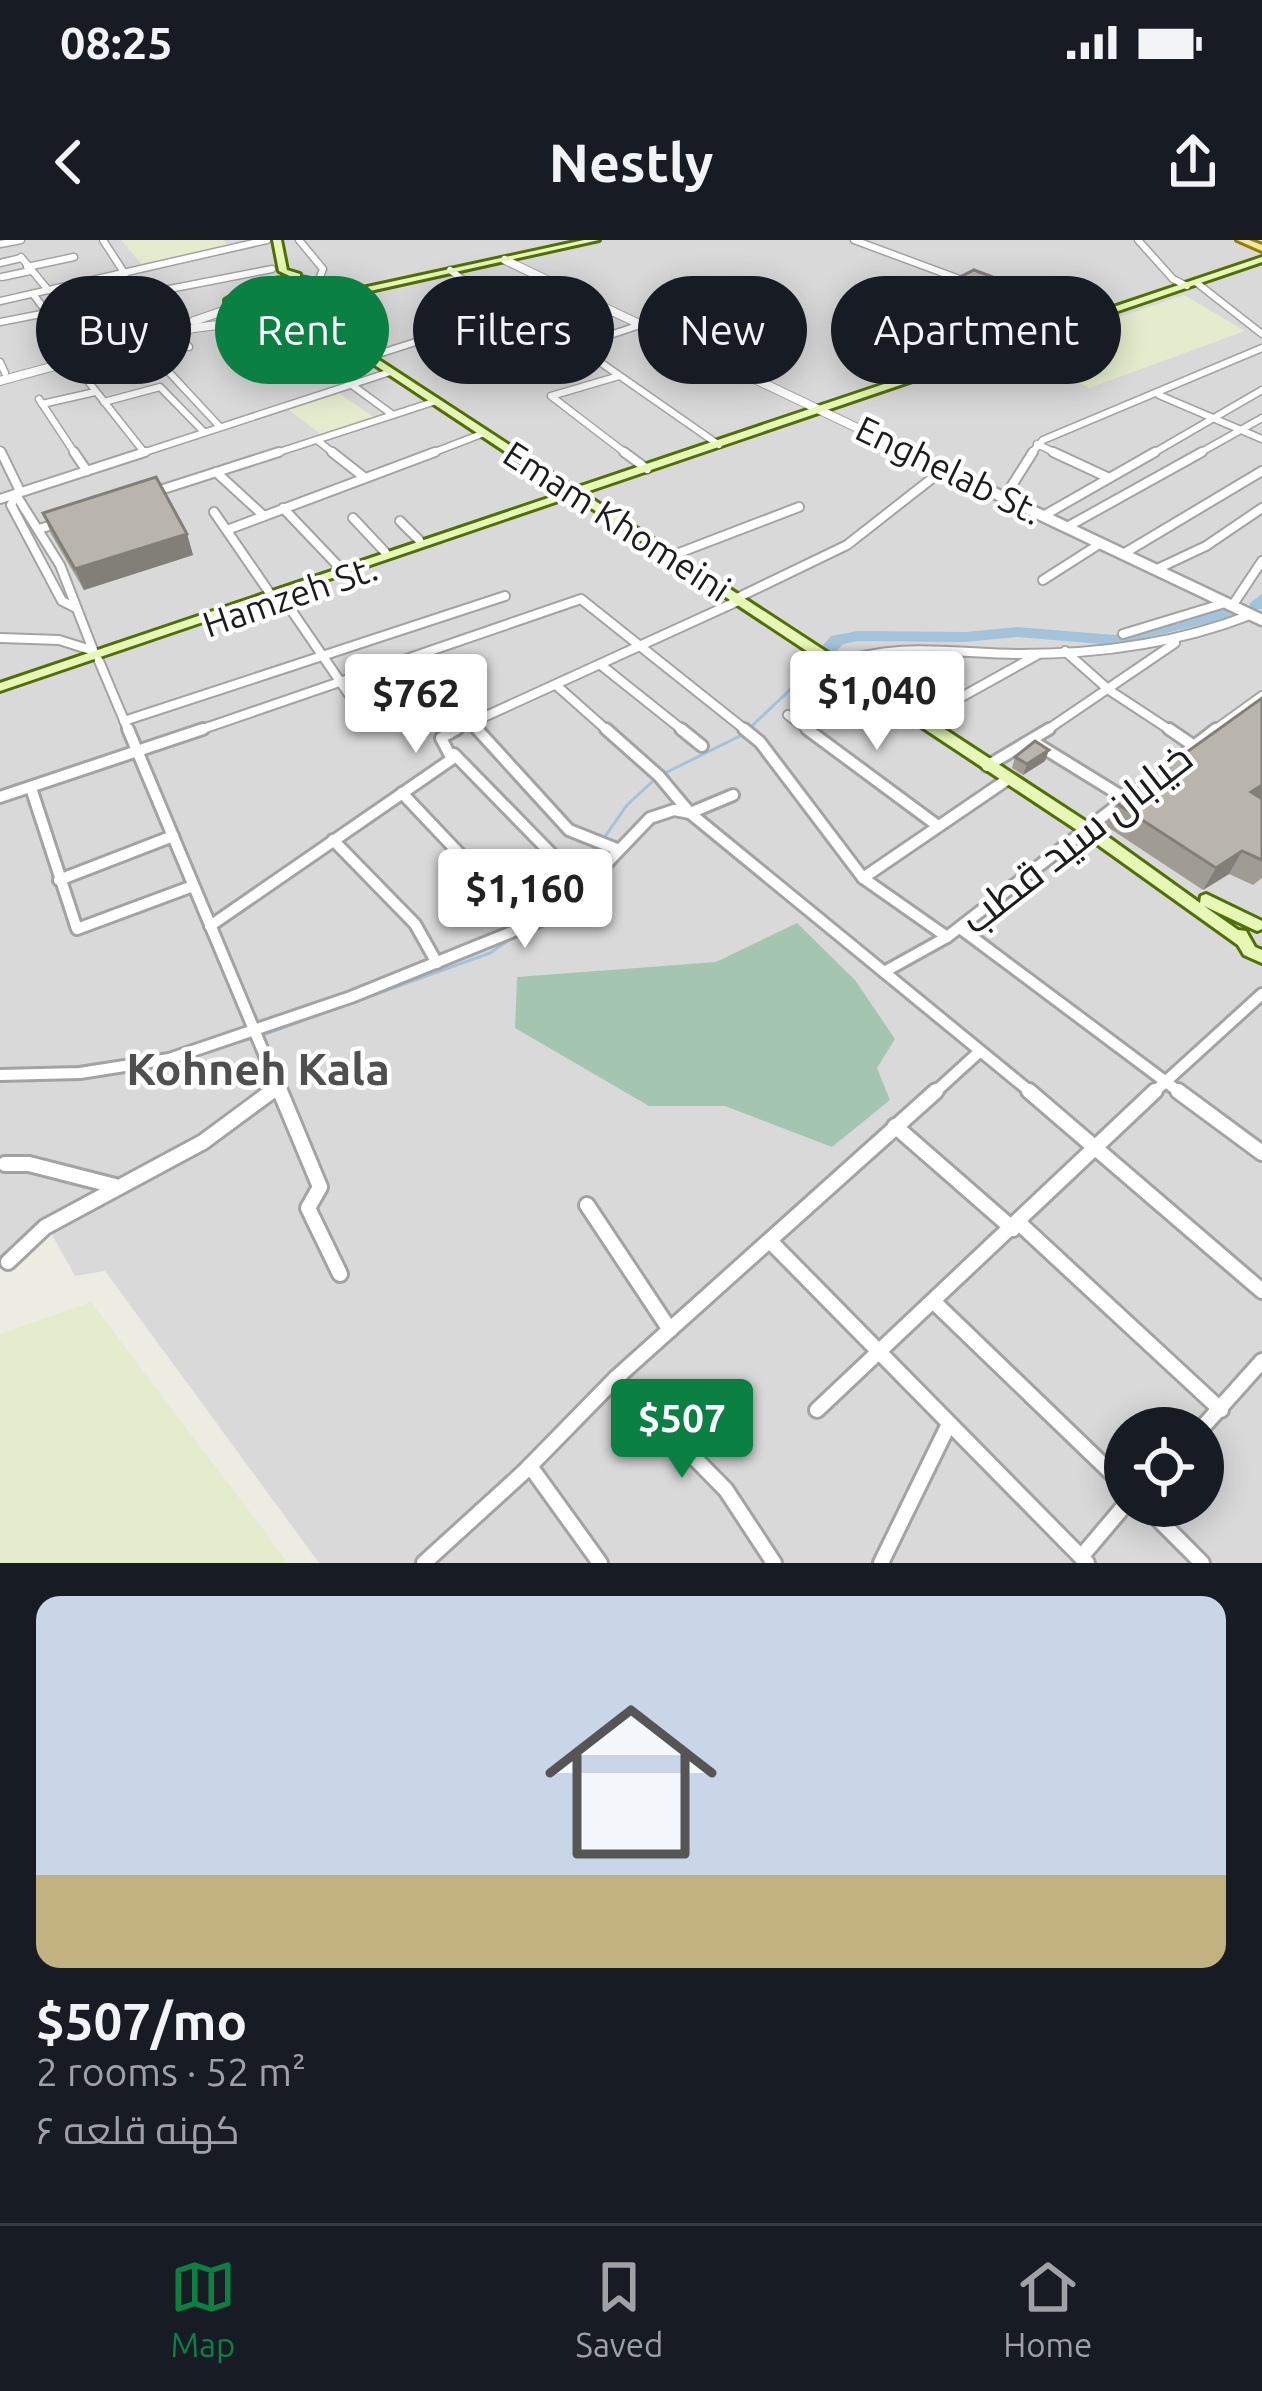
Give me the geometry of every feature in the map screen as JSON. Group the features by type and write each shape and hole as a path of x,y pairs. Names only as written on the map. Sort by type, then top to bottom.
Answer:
{"main road":[{"path":"266,276 272,269 271,240"},
{"path":"271,240 283,271 299,276"},
{"path":"389,284 568,240"},
{"path":"389,278 595,240"},
{"path":"1241,240 1262,246"},
{"path":"1252,240 1262,246"},
{"name":"Hamzeh St.","path":"1121,309 1262,259"},
{"name":"Emam Khomeini","path":"390,372 1085,828"},
{"name":"Hamzeh St.","path":"0,691 897,384"},
{"name":"Hamzeh St.","path":"277,595 578,493"},
{"path":"1085,828 1260,926"},
{"path":"1085,828 1262,958"},
{"path":"1241,940 1242,931 1260,926"}],"street":[{"path":"0,244 21,240"},
{"path":"103,240 125,274"},
{"path":"115,276 271,240"},
{"path":"300,241 313,240"},
{"path":"854,240 951,276"},
{"path":"1138,240 1173,279 1192,285 1262,334"},
{"path":"300,241 323,269 320,276"},
{"path":"2,277 74,257"},
{"path":"0,263 21,258 36,277"},
{"name":"Enghelab St.","path":"502,258 541,276"},
{"path":"191,285 272,269"},
{"path":"450,270 458,276"},
{"path":"0,301 36,293"},
{"path":"33,294 36,299"},
{"path":"0,322 36,315"},
{"path":"638,326 577,346 719,446"},
{"path":"1004,498 1037,444 1262,348"},
{"path":"0,362 2,377 36,368"},
{"path":"619,376 551,396 647,469"},
{"path":"90,384 144,452"},
{"path":"177,384 220,427"},
{"path":"0,499 353,384 393,415"},
{"name":"Enghelab St.","path":"769,384 1256,617"},
{"path":"104,402 160,387 204,432"},
{"path":"1043,516 1262,390"},
{"path":"87,471 41,402 95,392"},
{"path":"1159,395 1262,439"},
{"path":"150,494 436,401"},
{"path":"1067,527 1262,418"},
{"path":"227,530 484,434"},
{"path":"317,440 365,478"},
{"path":"1037,444 1109,478"},
{"path":"0,450 18,495 68,581 74,607 278,1085 320,1187 308,1208 340,1274"},
{"path":"584,887 441,738 640,647 860,536 944,469"},
{"path":"1123,554 1262,471"},
{"path":"216,472 264,516"},
{"path":"18,495 11,505 62,601 74,607"},
{"path":"670,556 799,507"},
{"path":"283,508 343,571"},
{"path":"1157,569 1206,546 1262,508"},
{"path":"214,512 359,709"},
{"path":"39,530 83,515"},
{"path":"353,518 385,552"},
{"path":"400,520 419,540"},
{"path":"1043,580 1101,543"},
{"path":"1123,634 1228,604 1262,561"},
{"path":"124,721 505,596"},
{"path":"0,797 581,599 760,742 862,878 947,937"},
{"path":"835,665 877,650 1039,653 1178,640 1256,617"},
{"path":"0,638 59,640 96,655"},
{"path":"987,766 1109,690 1178,640"},
{"path":"1065,651 1109,690 1194,746"},
{"path":"920,720 1039,653"},
{"path":"601,665 702,746"},
{"path":"556,685 659,776 691,813 978,1053 1096,1144 1262,1291"},
{"name":"خیابان سید قطب","path":"884,972 947,937 1123,797 1262,696"},
{"path":"788,716 938,826"},
{"path":"470,723 569,830 619,850"},
{"path":"1029,740 1123,797"},
{"path":"210,926 454,754"},
{"path":"862,878 1008,778"},
{"path":"31,788 77,929 194,886"},
{"path":"402,793 486,887 525,922"},
{"path":"0,1075 80,1073 169,1060 255,1034 500,940 525,922 546,918 584,887 650,818 674,810 691,813 733,795"},
{"path":"59,880 172,836"},
{"path":"333,840 415,924 437,963"},
{"path":"959,928 1262,1154"},
{"path":"817,1410 1016,1226 1096,1144 1262,994"},
{"path":"424,1563 530,1466 616,1378 978,1053"},
{"path":"8,1262 45,1227 203,1142 278,1085"},
{"path":"895,1126 1016,1226 1218,1407"},
{"path":"4,1164 29,1164 116,1186"},
{"path":"587,1205 670,1330"},
{"path":"770,1241 1084,1560 1108,1527"},
{"path":"934,1302 1104,1466"},
{"path":"1224,1407 1262,1361"},
{"path":"616,1378 726,1490 774,1563"},
{"path":"881,1563 949,1424"},
{"path":"530,1466 599,1563"},
{"path":"1166,1527 1202,1563"}],"shaded area":[{"path":"0,240 1262,240 1262,1563 319,1563 105,1271 75,1276 50,1231 0,1260"}],"green space":[{"path":"121,240 223,240 230,247 144,267"},
{"path":"1184,295 1245,331 1121,376 1121,317"},
{"path":"337,392 377,419 324,437 288,409"},
{"path":"797,923 855,980 895,1039 877,1068 890,1100 832,1147 725,1106 649,1106 515,1028 517,977 716,962"},
{"path":"91,1302 288,1563 0,1563 0,1334"}],"building":[{"path":"156,477 187,534 75,569 43,513"},
{"path":"1262,698 1262,785 1251,792 1262,799 1262,860 1242,851 1216,868 1116,803"},
{"path":"1035,741 1049,750 1027,764 1015,757"}],"waterway":[{"path":"1256,606 1262,599"},
{"path":"826,652 837,640 858,636 965,637 1017,632 1114,640 1229,613"},
{"path":"752,726 819,662"},
{"path":"665,773 742,735"},
{"path":"604,838 627,805 653,781"},
{"path":"576,870 597,845"},
{"path":"538,917 570,877"},
{"path":"260,1036 490,953 518,934"},
{"path":"197,1054 250,1039"},
{"path":"59,1069 115,1062"}],"district":[{"name":"Kohneh Kala","path":"258,1069"}]}
